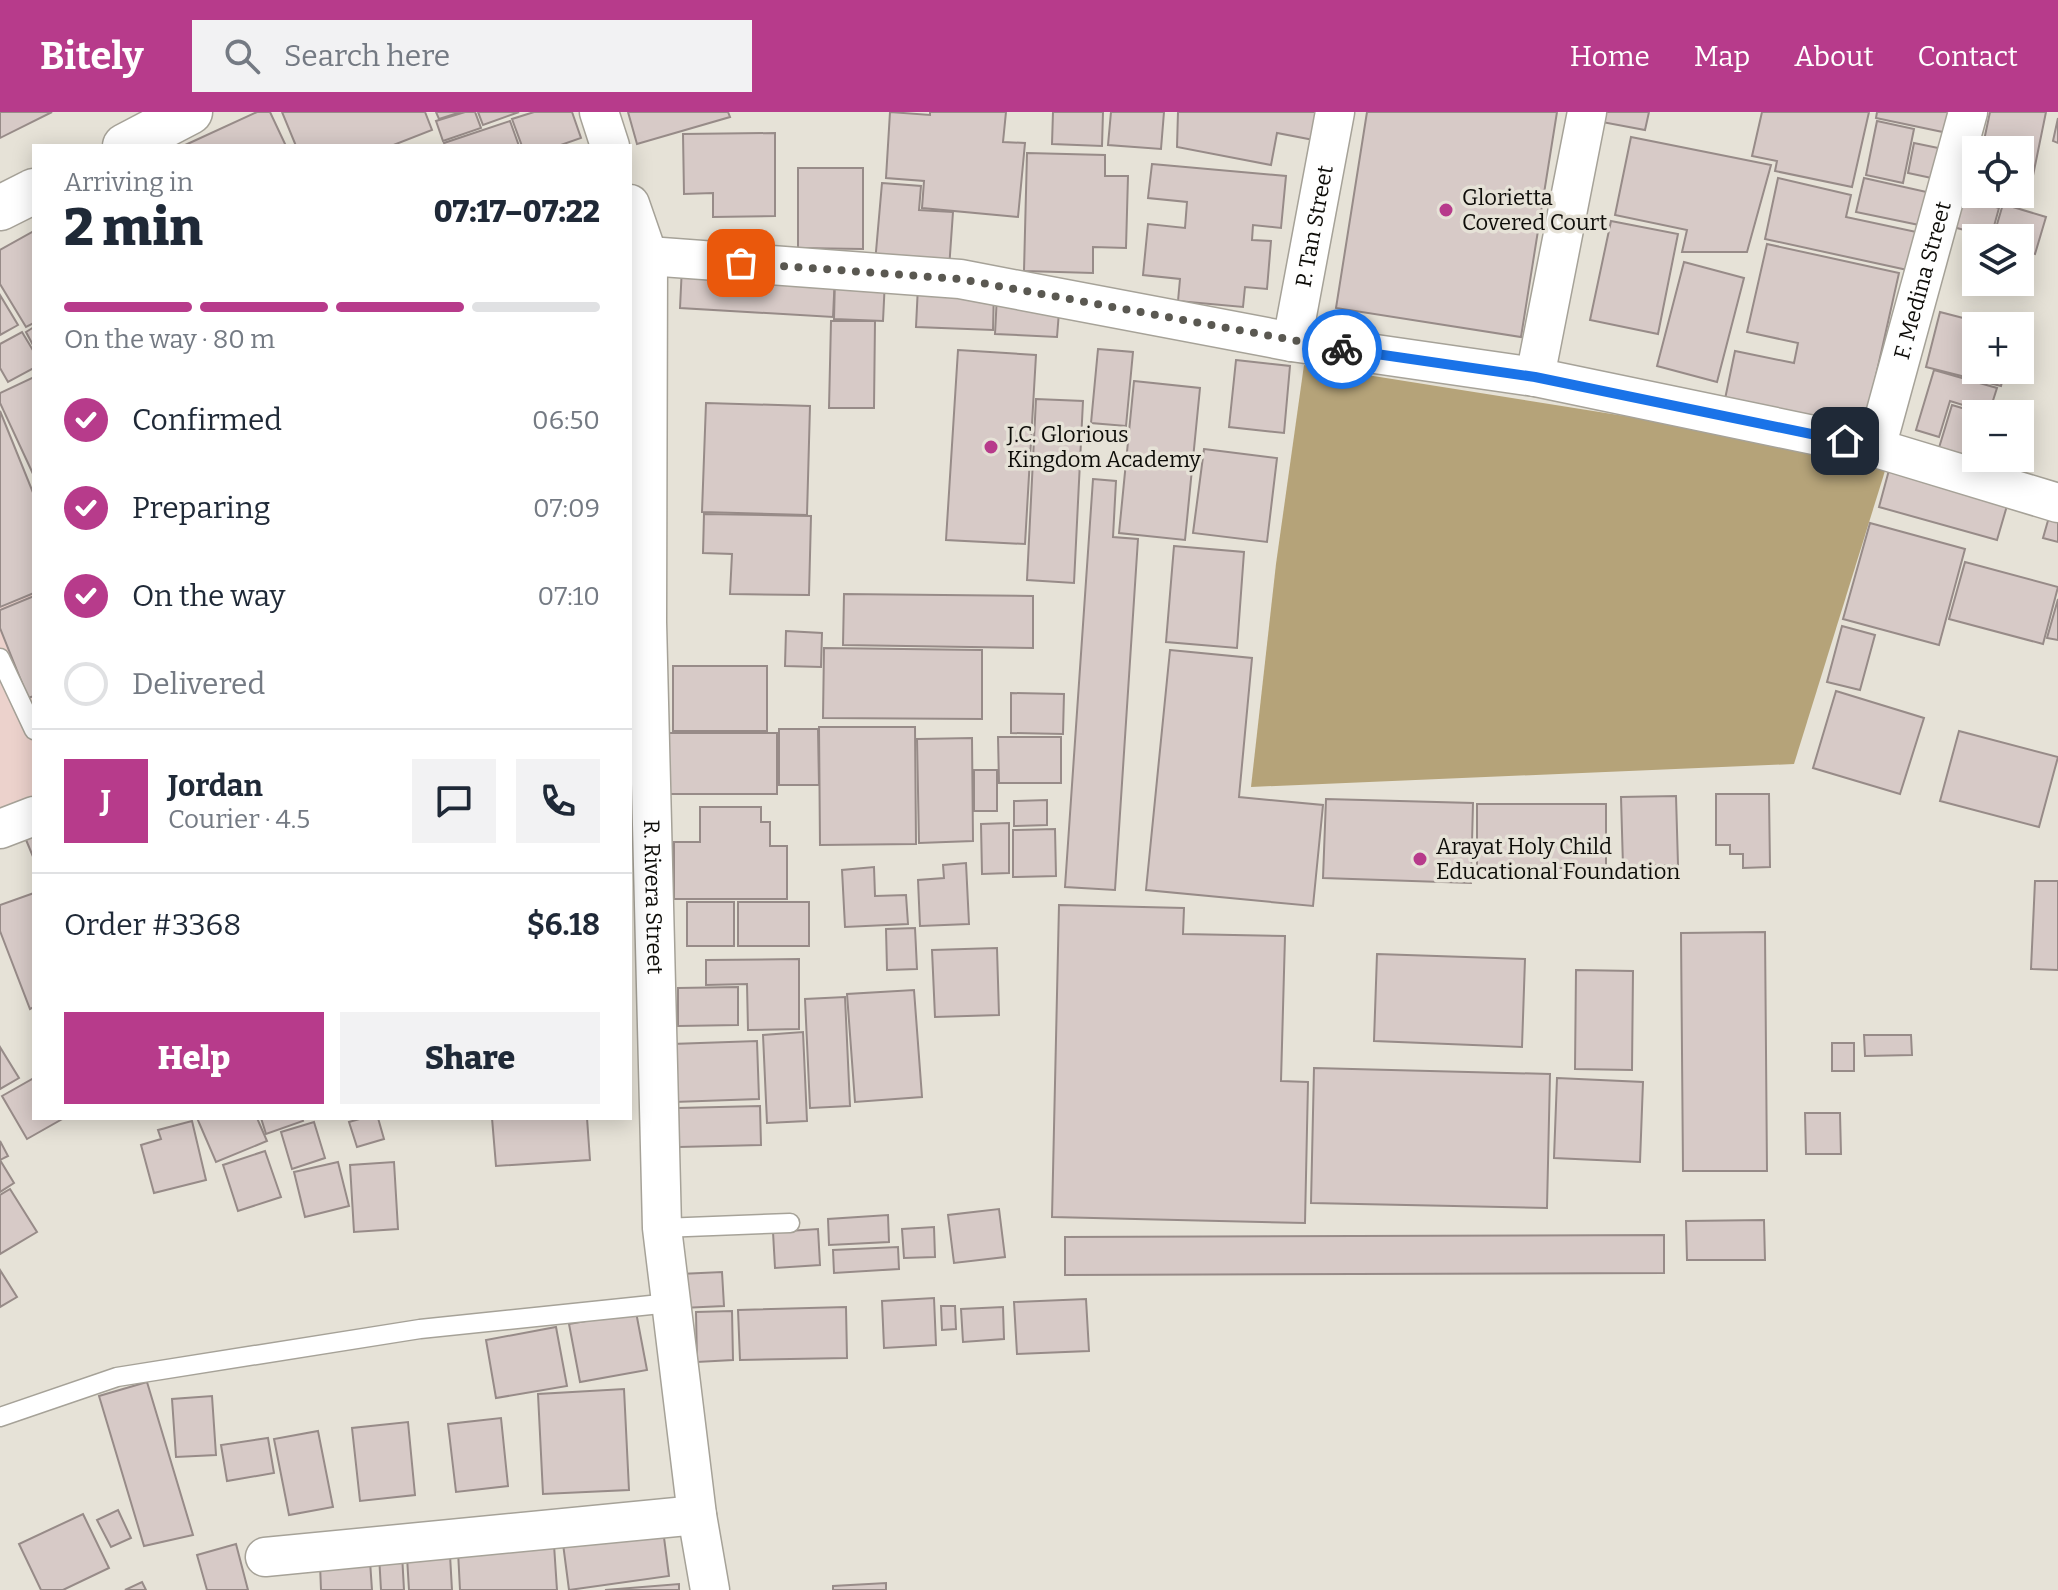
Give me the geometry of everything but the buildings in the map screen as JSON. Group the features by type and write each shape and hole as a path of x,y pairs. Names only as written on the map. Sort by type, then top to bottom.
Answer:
{"main road":[{"path":"129,144 190,112"},
{"path":"0,208 32,192"}],"street":[{"path":"599,112 609,144"},
{"name":"P. Tan Street","path":"1292,342 1335,112"},
{"path":"1535,377 1587,112"},
{"name":"F. Medina Street","path":"1876,448 1968,112"},
{"name":"R. Rivera Street","path":"632,210 648,256 639,625 662,1228 697,1515 710,1590"},
{"path":"648,256 960,279 1292,342 1535,377 1876,448 2058,503"},
{"path":"0,829 32,817"},
{"path":"265,1557 697,1515"}],"lane":[{"path":"0,658 32,726"},
{"path":"662,1228 790,1223"},
{"path":"0,1417 117,1377 420,1329 670,1303"}],"shaded area":[{"path":"1304,365 1889,458 1794,764 1251,787 1276,564"},
{"path":"0,419 32,491 32,805 0,816"}],"way so far":[{"path":"741,263 960,279 1342,349"}],"place":[{"name":"Glorietta Covered Court","path":"1446,210"},
{"name":"J.C. Glorious Kingdom Academy","path":"991,447"},
{"name":"Arayat Holy Child Educational Foundation","path":"1420,859"}],"route":[{"path":"1342,349 1535,377 1845,441"}]}
